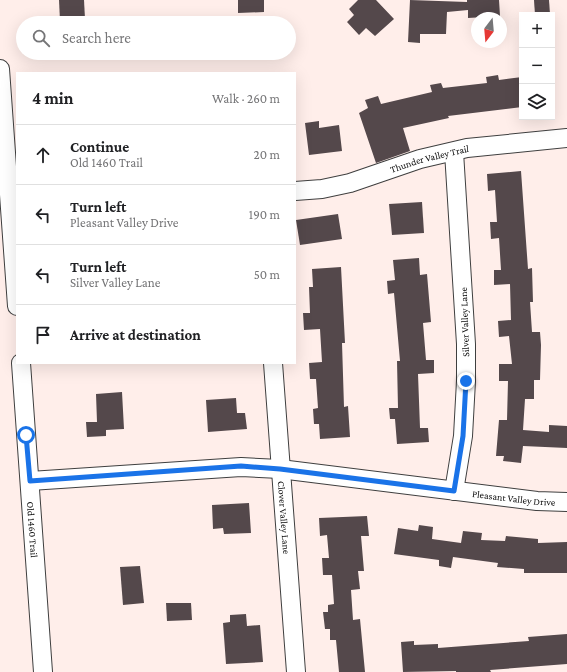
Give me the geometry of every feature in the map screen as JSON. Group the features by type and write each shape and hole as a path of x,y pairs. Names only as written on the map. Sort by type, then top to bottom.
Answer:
{"street":[{"path":"0,69 14,209 16,274"},
{"name":"Thunder Valley Trail","path":"296,191 322,189 350,183 420,159 454,152 496,144 567,138"},
{"name":"Silver Valley Lane","path":"454,152 466,344 466,381 463,436 454,491"},
{"name":"Old 1460 Trail","path":"21,364 43,672"},
{"name":"Clover Valley Lane","path":"273,364 296,672"},
{"name":"Pleasant Valley Drive","path":"30,481 241,466 280,469 537,501 567,502"}],"building":[{"path":"59,0 84,0 85,16 60,16"},
{"path":"238,0 264,0 264,12 238,13"},
{"path":"358,0 376,0 394,19 375,36 366,28 359,35 347,22 354,15 349,9"},
{"path":"410,0 467,2 467,0 499,0 500,12 471,12 471,18 468,18 468,10 447,12 446,34 420,34 420,43 408,42"},
{"path":"534,0 549,0 550,12 535,12"},
{"path":"498,75 499,80 519,77 519,107 448,116 449,118 403,128 410,151 376,163 359,113 368,108 365,100 378,96 381,104 432,92 430,85 441,83 443,88 487,83 486,77"},
{"path":"319,121 319,128 339,125 342,151 309,155 305,123"},
{"path":"521,171 528,269 532,268 533,302 530,302 532,332 540,332 541,345 540,380 534,380 534,399 525,399 523,430 549,432 549,425 567,426 567,448 523,446 521,463 503,461 504,456 496,456 499,420 507,420 508,381 499,381 499,364 512,364 509,336 499,337 498,321 511,320 510,284 494,285 494,270 501,270 499,238 491,239 490,222 497,222 495,190 488,191 487,174"},
{"path":"422,202 424,233 392,235 389,204"},
{"path":"338,214 342,239 300,245 296,220"},
{"path":"419,258 420,275 427,274 431,322 423,323 426,360 434,360 434,373 418,374 420,428 428,428 429,442 397,444 395,419 390,419 389,408 398,408 397,361 400,361 394,293 388,294 387,281 395,280 393,260"},
{"path":"341,267 345,343 342,343 344,407 348,406 350,437 320,439 319,424 314,424 313,409 318,408 316,379 310,379 309,363 322,362 320,329 304,330 303,313 310,313 309,287 313,287 312,269"},
{"path":"122,392 124,429 106,430 106,436 87,437 86,422 97,422 96,394"},
{"path":"236,398 237,413 245,413 247,429 208,432 206,400"},
{"path":"249,503 251,533 224,534 223,528 213,529 212,505"},
{"path":"367,516 369,536 361,536 364,571 358,571 360,589 351,590 353,620 360,619 365,672 339,672 336,640 330,640 330,629 325,629 323,612 328,612 328,605 334,604 332,575 323,575 322,558 329,558 327,535 320,536 319,518"},
{"path":"419,525 433,527 432,539 461,543 463,531 482,533 481,540 505,541 506,536 538,539 538,543 567,542 567,573 524,573 524,569 497,567 498,563 453,557 451,568 439,566 439,560 394,554 398,528 418,531"},
{"path":"140,566 144,603 123,605 120,567"},
{"path":"166,603 191,603 192,620 167,621"},
{"path":"246,614 247,626 260,625 263,662 226,664 223,623 230,622 230,615"},
{"path":"567,634 567,664 490,670 491,672 403,672 401,642 414,641 414,645 438,644 438,648 529,641 528,637"}],"route":[{"path":"26,435 30,481 241,466 280,469 454,491 463,436 466,381"}]}
